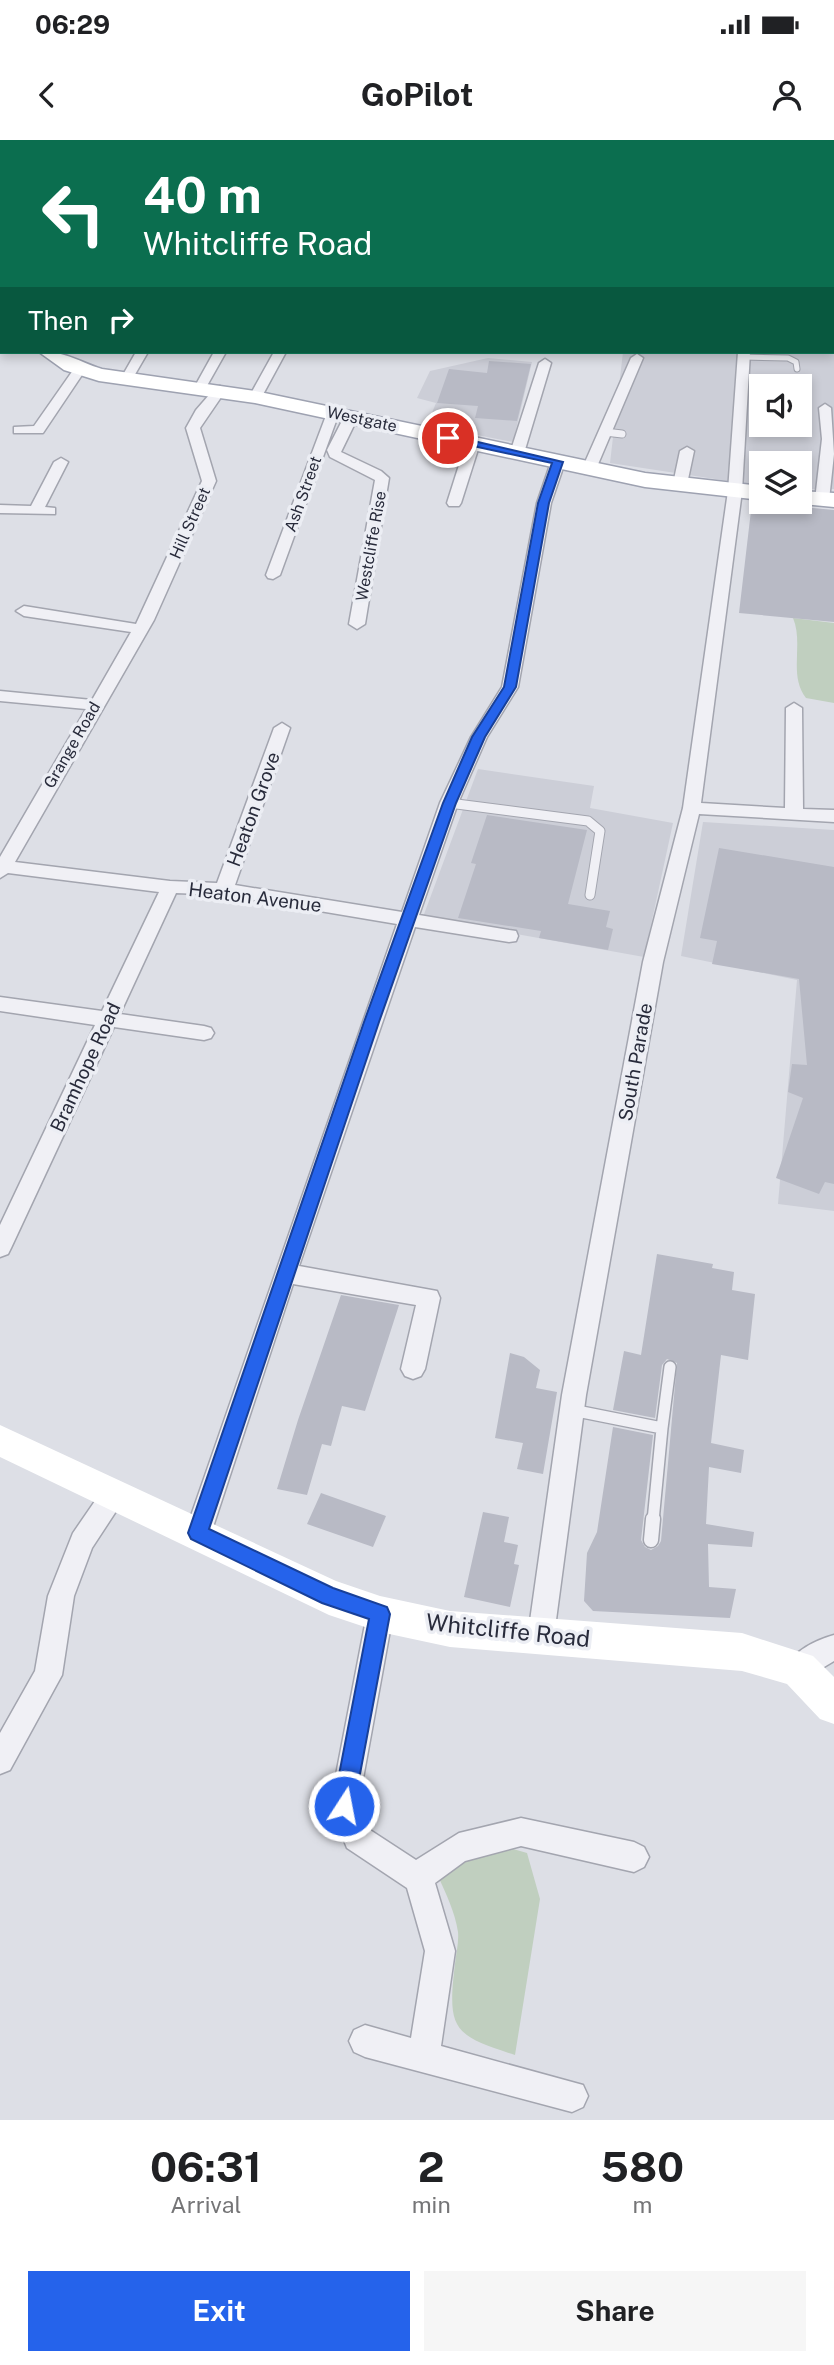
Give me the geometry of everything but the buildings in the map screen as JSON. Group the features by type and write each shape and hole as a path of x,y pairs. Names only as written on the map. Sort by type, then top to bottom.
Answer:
{"main road":[{"name":"Westgate","path":"53,354 79,369 126,380 255,397 589,469 749,493"},
{"name":"Whitcliffe Road","path":"0,1440 329,1597 380,1614 450,1629 541,1634 742,1652 799,1669"},
{"path":"799,1669 834,1705"}],"street":[{"path":"126,380 141,354"},
{"path":"210,389 219,354"},
{"path":"255,397 279,354"},
{"path":"589,469 637,355"},
{"name":"South Parade","path":"541,1634 572,1410 653,962 692,808 734,491 744,355"},
{"path":"517,453 545,363"},
{"path":"19,430 38,430 79,369"},
{"name":"Hill Street","path":"143,624 209,481 193,428 210,389"},
{"path":"819,499 832,443 825,408"},
{"name":"Ash Street","path":"273,575 342,415"},
{"name":"Westcliffe Rise","path":"342,415 335,454 382,478 358,624"},
{"path":"454,503 473,443"},
{"path":"680,484 687,451"},
{"path":"45,461 76,462"},
{"path":"198,1533 285,1273 449,803 479,737 510,687 544,503 558,462"},
{"path":"36,510 61,463"},
{"path":"0,509 52,511"},
{"path":"24,611 143,624"},
{"name":"Grange Road","path":"1,868 143,624"},
{"path":"0,696 94,705"},
{"path":"794,708 794,814"},
{"name":"Heaton Grove","path":"224,889 282,728"},
{"path":"692,808 834,816"},
{"name":"Heaton Avenue","path":"1,868 170,887 224,889 509,936"},
{"name":"Bramhope Road","path":"0,1248 170,887"},
{"path":"0,1004 204,1033"},
{"path":"285,1273 429,1298 413,1369"},
{"path":"0,1760 48,1675 61,1596 82,1541 115,1493"},
{"path":"380,1614 344,1806 357,1838 419,1879 440,1951 424,2057"},
{"path":"799,1669 824,1651 834,1648"},
{"path":"419,1879 430,1867 459,1848 521,1832 634,1857"},
{"path":"365,2041 572,2096"}],"lane":[{"path":"744,355 788,358 796,362 797,369"},
{"path":"605,432 622,435"},
{"path":"449,803 588,821 600,831 590,895"},
{"path":"651,1540 670,1367"},
{"path":"572,1410 662,1428"}],"shaded area":[{"path":"623,354 834,354 834,489 812,489 812,451 749,451 749,484 610,463"},
{"path":"488,358 532,362 513,442 427,425 436,403 417,398 430,371"},
{"path":"478,769 594,786 590,808 673,823 644,957 423,917"},
{"path":"703,822 834,830 834,1211 778,1204 797,980 681,956"}],"green space":[{"path":"793,618 834,623 834,703 806,698 801,689"},
{"path":"503,1846 527,1853 540,1899 515,2055 478,2042 459,2027 454,2017 452,2003 458,1932 438,1876 451,1865"}],"route":[{"path":"344,1806 380,1614 329,1597 198,1533 285,1273 449,803 479,737 510,687 544,503 558,462 448,438"}]}
